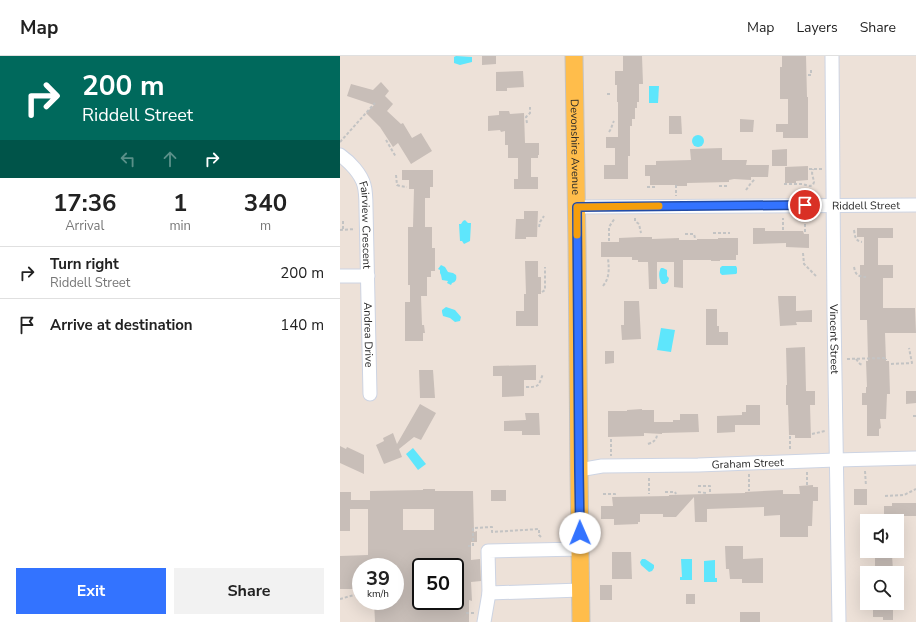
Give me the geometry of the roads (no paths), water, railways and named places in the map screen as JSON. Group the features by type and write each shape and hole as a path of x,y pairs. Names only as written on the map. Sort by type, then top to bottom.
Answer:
{"main road":[{"name":"Devonshire Avenue","path":"574,56 581,622"}],"street":[{"name":"Vincent Street","path":"832,56 839,622"},
{"name":"Fairview Crescent","path":"340,155 360,176 365,187 368,276 340,276"},
{"name":"Riddell Street","path":"577,207 916,205"},
{"name":"Andrea Drive","path":"368,276 370,394"},
{"name":"Graham Street","path":"579,470 602,466 698,465 916,458"},
{"path":"484,622 489,593 488,551 581,548"},
{"path":"489,593 581,590"}],"water":[{"path":"454,57 472,57 472,62 460,65 454,63"},
{"path":"649,86 659,86 658,103 649,103"},
{"path":"696,135 700,135 704,141 700,147 696,147 692,143 692,139"},
{"path":"465,220 468,223 471,223 470,241 464,244 460,241 459,224"},
{"path":"441,265 445,267 448,272 456,275 456,280 451,285 447,283 448,281 442,280 440,270 438,269"},
{"path":"722,266 736,266 737,273 722,275 720,273 720,268"},
{"path":"661,268 667,270 667,276 669,278 668,282 665,284 662,284 660,278 659,272"},
{"path":"446,307 455,310 461,317 460,321 455,322 450,318 443,316 442,310"},
{"path":"661,328 675,330 671,352 657,350"},
{"path":"413,448 426,464 418,470 406,454"},
{"path":"642,559 645,559 654,565 652,571 649,572 641,565 640,562"},
{"path":"681,559 692,559 692,580 680,580 680,577 682,577"},
{"path":"715,560 715,578 717,578 717,582 704,582 704,561"}]}
